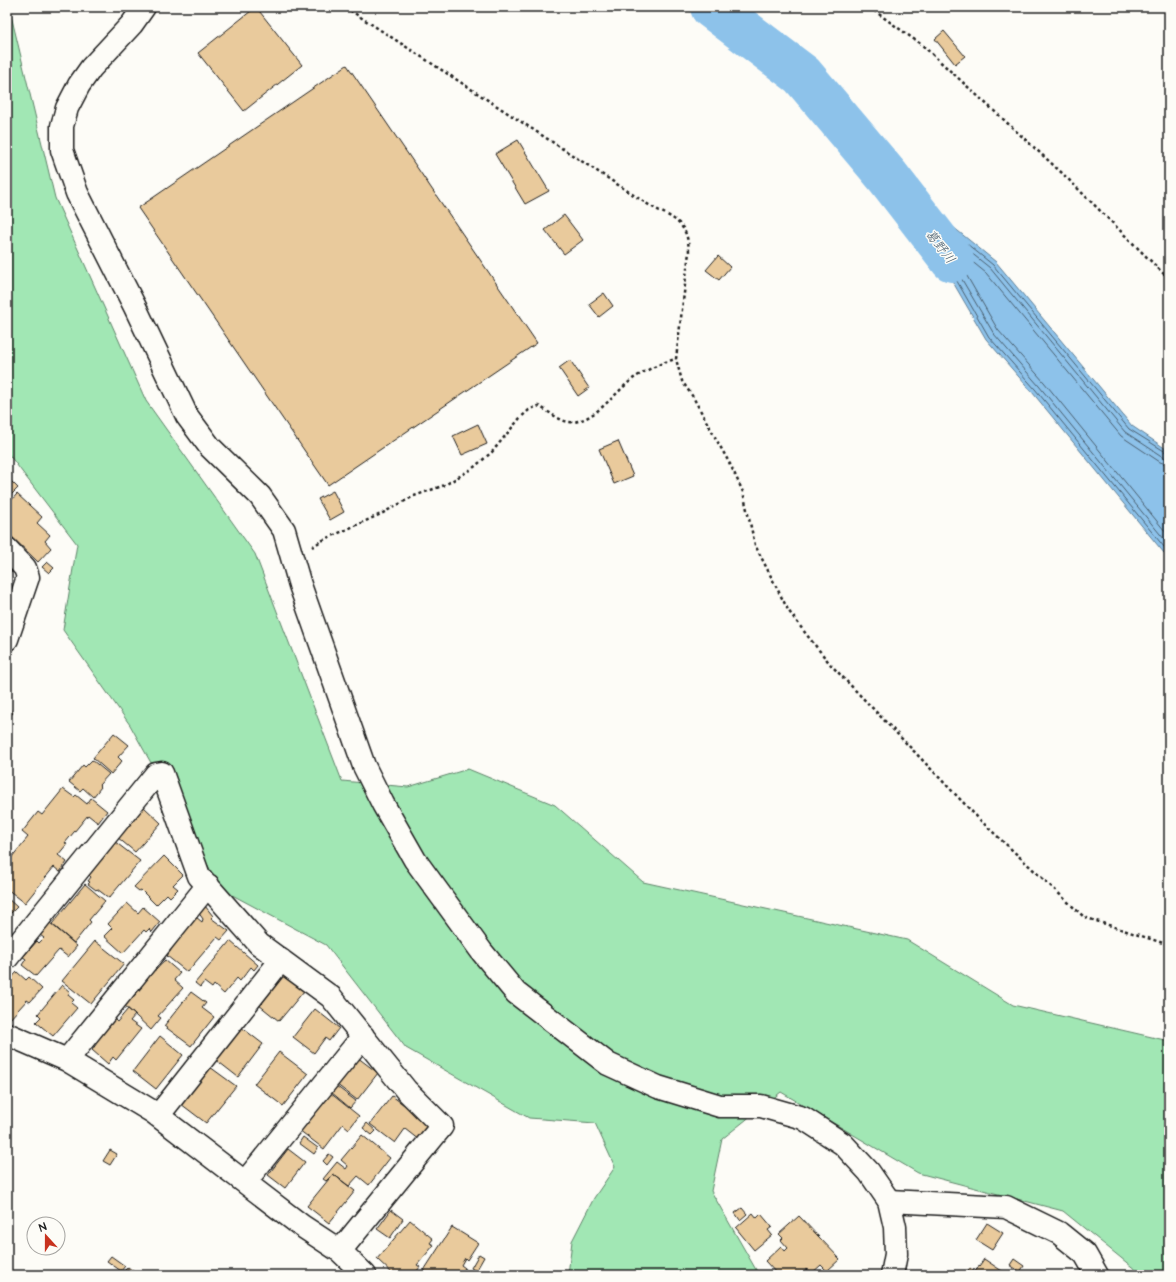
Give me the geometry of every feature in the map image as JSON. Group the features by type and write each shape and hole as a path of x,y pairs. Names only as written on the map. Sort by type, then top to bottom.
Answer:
{"street":[{"path":"144,7 132,24 91,68 79,85 67,108 62,126 62,150 77,193 135,307 186,416 210,447 260,496 284,530 293,562 364,766 382,804 415,860 482,952 516,993 608,1064 658,1087 720,1106 761,1106 803,1118 843,1144 870,1172 889,1201 895,1227 896,1254 892,1275"},
{"path":"7,549 25,568 28,577 7,640"},
{"path":"7,958 156,774 162,773 199,876 259,944 332,997 406,1090 442,1126 340,1251"},
{"path":"67,1060 208,885"},
{"path":"158,1116 281,960"},
{"path":"7,1034 67,1060 158,1116 302,1226 340,1251 365,1275"},
{"path":"245,1182 363,1036"},
{"path":"889,1201 1006,1208 1064,1237 1085,1254 1097,1275"}],"path":[{"path":"345,7 676,220 684,229 688,238 689,252 676,359 682,381 693,397 712,431 743,492 754,545 788,610 820,652 981,821 1084,917 1158,943 1169,945"},
{"path":"869,7 928,50 1062,173 1169,279"},
{"path":"293,562 321,541 381,514 414,496 445,484 473,468 492,452 520,418 529,410 538,406 560,418 574,422 590,416 634,378 676,359"}],"green space":[{"path":"7,7 9,7 55,198 146,401 255,554 342,781 408,787 468,769 555,805 643,882 907,940 1013,1005 1169,1041 1169,1275 1142,1275 1063,1211 918,1173 781,1092 722,1139 711,1191 759,1275 568,1275 572,1241 594,1198 615,1167 595,1123 529,1118 406,1048 326,945 221,889 130,725 63,630 77,544 7,452"}],"water":[{"path":"931,209 996,262 1132,426 1169,451 1169,559 1032,392 986,339 947,272 909,225 909,213"}],"building":[{"path":"256,7 302,65 244,111 198,53"},
{"path":"944,31 965,56 955,64 935,39"},
{"path":"347,65 537,343 328,485 138,208"},
{"path":"518,140 549,191 525,204 495,154"},
{"path":"564,215 583,240 564,254 545,230"},
{"path":"718,256 730,267 719,280 706,270"},
{"path":"604,293 613,306 599,317 589,304"},
{"path":"570,360 589,388 578,396 559,368"},
{"path":"478,424 487,444 462,455 453,436"},
{"path":"618,441 633,476 614,484 599,449"},
{"path":"7,477 18,488 11,495 7,491"},
{"path":"333,491 344,512 330,520 318,499"},
{"path":"17,494 42,517 37,523 50,535 45,541 51,548 38,562 7,532 7,505"},
{"path":"47,562 54,568 49,573 42,567"},
{"path":"7,706 13,713 7,719"},
{"path":"114,733 129,745 118,757 122,761 111,774 93,758"},
{"path":"92,760 109,774 99,785 101,787 93,797 83,788 80,791 69,782 83,765 85,767"},
{"path":"63,789 74,797 76,795 87,804 91,798 107,811 98,823 88,815 65,843 67,844 58,855 67,862 60,872 54,867 25,903 7,889 7,863 28,837 22,832 38,812 42,815"},
{"path":"144,807 161,823 135,852 117,837"},
{"path":"114,841 140,861 109,898 88,884 90,882 88,881 91,877 89,875"},
{"path":"164,856 183,875 173,885 178,889 170,897 167,894 156,905 141,890 139,891 134,887"},
{"path":"85,884 105,901 89,920 91,922 74,943 52,924"},
{"path":"7,898 17,907 7,917"},
{"path":"127,903 138,913 143,907 160,922 152,932 149,929 146,932 144,930 123,953 104,936 112,928 108,924"},
{"path":"205,906 213,916 211,918 229,931 221,940 217,937 187,972 167,956 171,950 169,948 196,917 202,922 203,919 198,912"},
{"path":"50,923 77,946 68,957 59,950 36,976 22,965 26,959 23,957 37,941 39,943 44,938 40,935"},
{"path":"95,941 124,964 91,1004 62,981"},
{"path":"230,941 258,965 254,970 251,967 240,981 237,978 224,994 214,985 212,988 204,982 200,987 195,983"},
{"path":"165,960 180,973 174,980 183,988 158,1016 161,1018 151,1030 123,1004 132,994 134,996 142,987 140,985 154,969 156,970"},
{"path":"17,972 26,980 29,977 42,989 30,1002 27,1000 9,1020 7,1018 7,983"},
{"path":"284,975 304,991 279,1021 259,1005"},
{"path":"62,985 70,992 68,995 74,1000 71,1003 77,1008 53,1036 36,1022 41,1017 38,1014"},
{"path":"191,992 206,1003 202,1008 214,1017 191,1046 164,1026"},
{"path":"128,1009 135,1015 130,1021 141,1029 116,1060 113,1057 108,1064 92,1050 97,1043 95,1041 114,1019 117,1022"},
{"path":"315,1009 339,1028 329,1041 325,1038 314,1053 293,1037"},
{"path":"241,1027 263,1044 238,1077 215,1059"},
{"path":"160,1036 183,1055 156,1089 133,1071"},
{"path":"279,1052 308,1074 283,1106 254,1084"},
{"path":"357,1057 378,1073 357,1100 336,1084"},
{"path":"210,1067 236,1086 206,1123 181,1104"},
{"path":"336,1086 356,1101 350,1108 331,1092"},
{"path":"329,1092 359,1116 349,1129 343,1124 324,1149 299,1130"},
{"path":"392,1096 431,1125 419,1140 405,1129 395,1143 370,1124"},
{"path":"367,1123 376,1131 372,1135 363,1128"},
{"path":"362,1135 390,1158 369,1185 358,1176 349,1186 333,1174 326,1181 323,1179 337,1162 346,1169 348,1166 341,1160"},
{"path":"303,1137 318,1148 314,1154 299,1143"},
{"path":"288,1149 305,1162 285,1188 268,1175"},
{"path":"110,1150 117,1154 110,1165 103,1161"},
{"path":"329,1154 333,1157 327,1165 323,1161"},
{"path":"333,1174 355,1191 329,1223 307,1206"},
{"path":"742,1208 747,1214 740,1220 735,1213"},
{"path":"391,1210 403,1219 390,1238 377,1229"},
{"path":"753,1213 757,1218 761,1214 772,1227 768,1230 772,1235 754,1250 736,1228"},
{"path":"799,1216 840,1259 827,1271 821,1265 811,1274 806,1269 805,1275 778,1275 765,1261 781,1246 785,1251 788,1248 781,1240 783,1238 779,1234"},
{"path":"410,1220 433,1239 430,1243 434,1245 417,1265 420,1267 414,1275 394,1275 377,1259"},
{"path":"987,1223 1003,1233 992,1250 976,1240"},
{"path":"452,1227 478,1243 467,1260 465,1258 461,1265 465,1268 460,1275 421,1275"},
{"path":"479,1254 484,1257 476,1271 471,1268"},
{"path":"111,1256 125,1266 121,1271 107,1261"},
{"path":"984,1259 1008,1275 966,1275 970,1268 975,1272"},
{"path":"1014,1259 1024,1266 1020,1272 1010,1265"},
{"path":"128,1267 138,1275 129,1275 124,1271"}],"waterway":[{"name":"葛野川","path":"712,7 802,75 888,177 952,260"}]}
